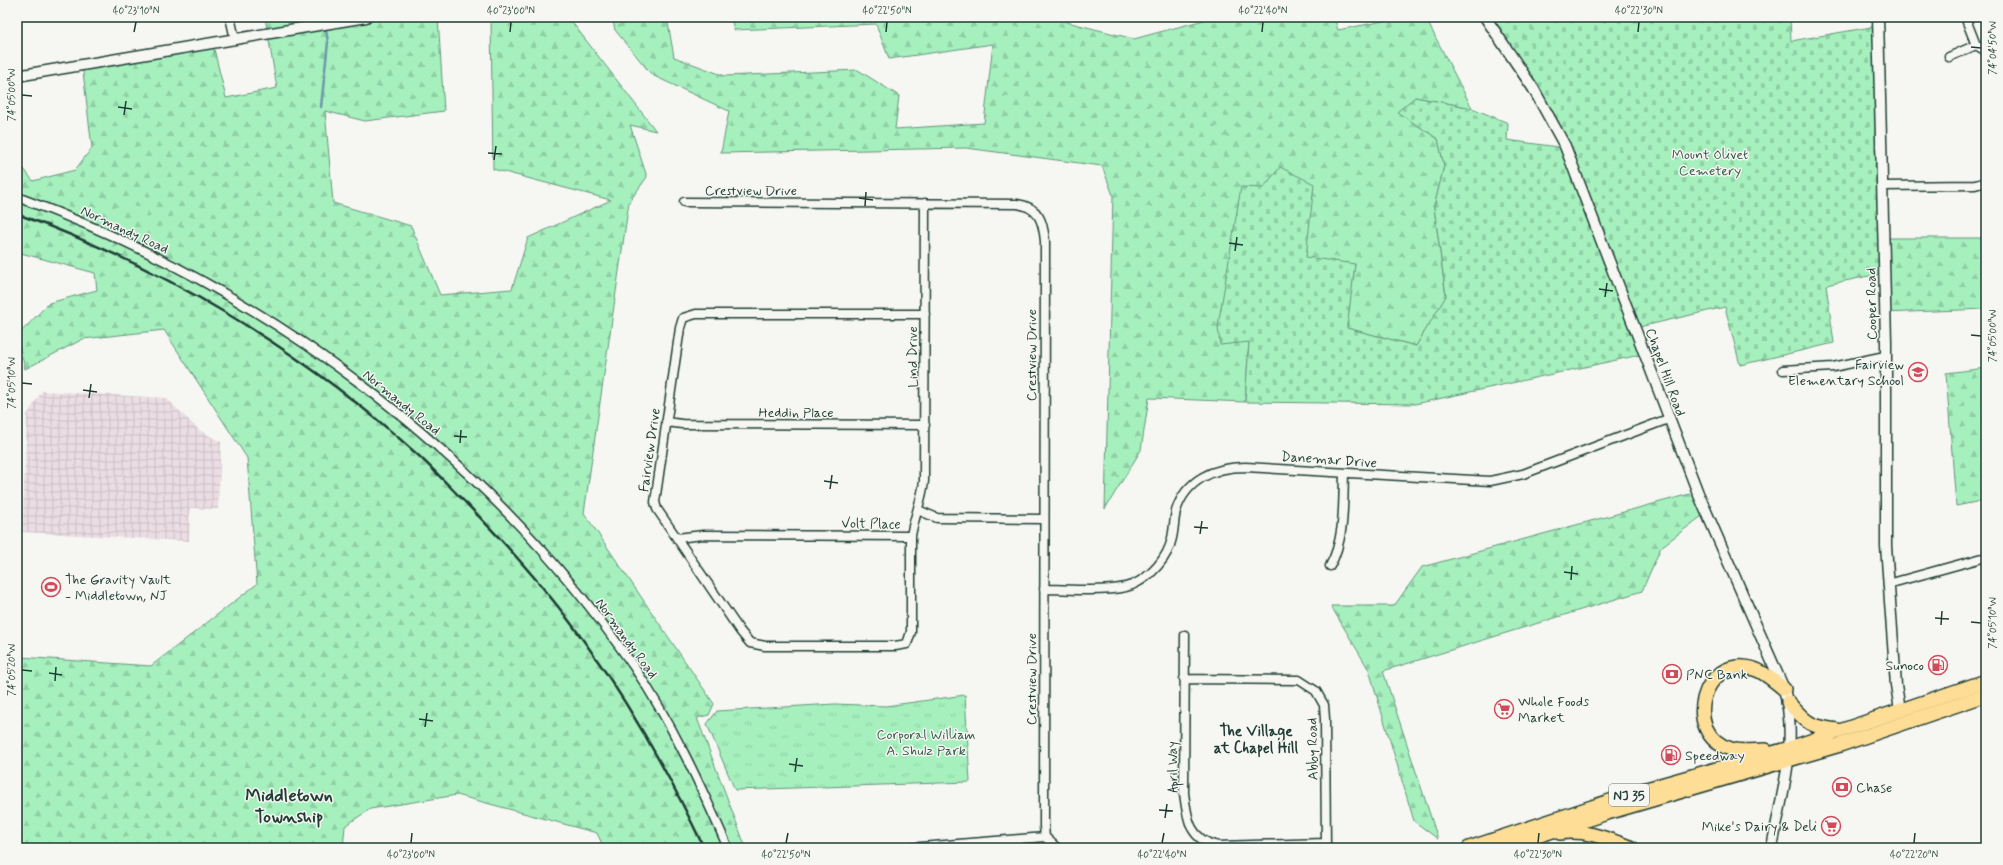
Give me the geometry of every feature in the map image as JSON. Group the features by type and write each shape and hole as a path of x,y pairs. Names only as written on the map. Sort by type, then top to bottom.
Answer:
{"highway":[{"path":"1784,689 1764,673 1754,669 1745,667 1730,669 1711,682 1704,694 1702,713 1709,732 1714,738 1730,749 1790,754"},
{"name":"NJ 35","path":"1501,848 1790,754 1840,730 1986,681"},
{"name":"NJ 35","path":"1468,848 1643,790 1790,754 1840,745 1986,695"},
{"path":"1788,702 1804,719 1815,727 1840,730"},
{"path":"1532,837 1570,832 1593,834 1632,848"}],"street":[{"path":"230,17 235,39"},
{"path":"17,76 366,17"},
{"name":"Chapel Hill Road","path":"1485,17 1532,88 1565,146 1607,251 1668,419 1698,494 1784,689 1788,702 1791,723 1790,754 1772,848"},
{"name":"Cooper Road","path":"1878,17 1887,402 1886,546 1896,684 1900,710"},
{"path":"1965,17 1976,45 1986,51"},
{"path":"1949,57 1976,45"},
{"path":"1882,186 1975,185 1986,182"},
{"name":"Normandy Road","path":"17,197 49,208 139,248 241,303 330,361 396,412 457,465 543,552 600,621 634,668 689,762 728,848"},
{"name":"Crestview Drive","path":"684,202 1024,205 1036,212 1042,221 1045,241 1045,837"},
{"name":"Lind Drive","path":"918,510 924,481 925,203"},
{"name":"Fairview Drive","path":"911,536 911,632 907,644 895,646 765,646 750,643 740,631 677,538 660,516 655,502 680,328 683,318 696,314 924,314"},
{"path":"1783,370 1833,367 1885,356"},
{"name":"Danemar Drive","path":"1044,589 1117,588 1133,584 1145,578 1160,564 1167,551 1172,538 1177,509 1184,496 1197,480 1211,472 1229,467 1476,481 1498,480 1522,474 1668,419"},
{"name":"Heddin Place","path":"666,422 682,424 925,425"},
{"path":"1330,566 1337,553 1340,541 1344,473"},
{"name":"Volt Place","path":"677,538 703,535 911,536 918,510 937,518 1044,519"},
{"path":"1888,584 1986,556"},
{"name":"April Way","path":"1185,635 1184,793 1186,815 1192,830 1198,837 1212,845 1218,846 1326,845"},
{"name":"Abby Road","path":"1184,679 1299,680 1316,691 1324,705 1325,719 1326,845"},
{"path":"908,848 1045,837 1057,848"}],"shaded area":[{"path":"42,391 166,398 199,430 221,442 218,509 190,508 189,541 22,532 27,415"}],"green space":[{"path":"265,17 438,17 444,111 365,121 325,111 333,203 411,226 440,295 512,289 528,238 611,200 493,169 491,17 568,17 656,131 630,125 647,177 629,202 584,513 714,704 709,715 697,718 746,848 604,848 597,833 457,795 370,809 345,826 343,848 17,848 17,653 20,657 151,666 257,584 247,458 164,330 83,339 25,369 17,336 49,303 97,290 95,273 17,252 17,160 33,181 75,170 92,148 82,63 212,41 226,98 277,88"},
{"path":"612,17 667,17 674,57 725,76 858,70 899,96 895,129 984,123 993,44 889,59 876,24 734,30 731,17 1059,17 1063,21 1134,39 1215,17 1334,17 1338,30 1404,17 1425,17 1472,108 1415,97 1438,139 1444,166 1434,207 1446,297 1416,346 1346,328 1355,264 1249,342 1245,402 1149,398 1141,450 1105,509 1113,195 1102,166 966,148 721,153 729,111 652,75 615,30"},
{"name":"Mount Olivet Cemetery","path":"1479,17 1790,17 1791,41 1877,26 1883,273 1826,285 1834,343 1740,365 1725,307 1635,328 1644,354 1415,404 1245,402 1249,342 1220,345 1218,326 1241,187 1263,188 1280,167 1314,184 1306,257 1355,264 1347,328 1416,346 1446,296 1434,207 1444,166 1438,139 1397,112 1415,97 1472,108 1508,123 1507,140 1565,148"},
{"path":"1881,238 1986,238 1986,309 1883,313"},
{"path":"1986,368 1986,500 1956,506 1946,373"},
{"path":"1697,492 1706,513 1661,547 1642,591 1383,671 1438,839 1414,821 1369,670 1331,606 1394,606 1422,567"},
{"name":"Corporal William A. Shulz Park","path":"965,695 970,782 735,790 707,724 717,711 835,704 886,706"}],"waterway":[{"path":"321,107 328,42 326,30"}],"railway":[{"path":"17,214 72,235 126,259 178,286 230,316 280,347 328,381 375,418 419,456 499,537 573,625 603,668 650,743 704,848"}],"place":[{"name":"Fairview Elementary School","path":"1918,372"},
{"name":"The Gravity Vault - Middletown, NJ","path":"51,587"},
{"name":"Sunoco","path":"1938,665"},
{"name":"PNC Bank","path":"1672,674"},
{"name":"Whole Foods Market","path":"1504,709"},
{"name":"Speedway","path":"1671,755"},
{"name":"Chase","path":"1842,787"},
{"name":"Mike's Dairy & Deli","path":"1831,826"}],"district":[{"name":"The Village at Chapel Hill","path":"1256,740"},
{"name":"Middletown Township","path":"289,805"}]}
